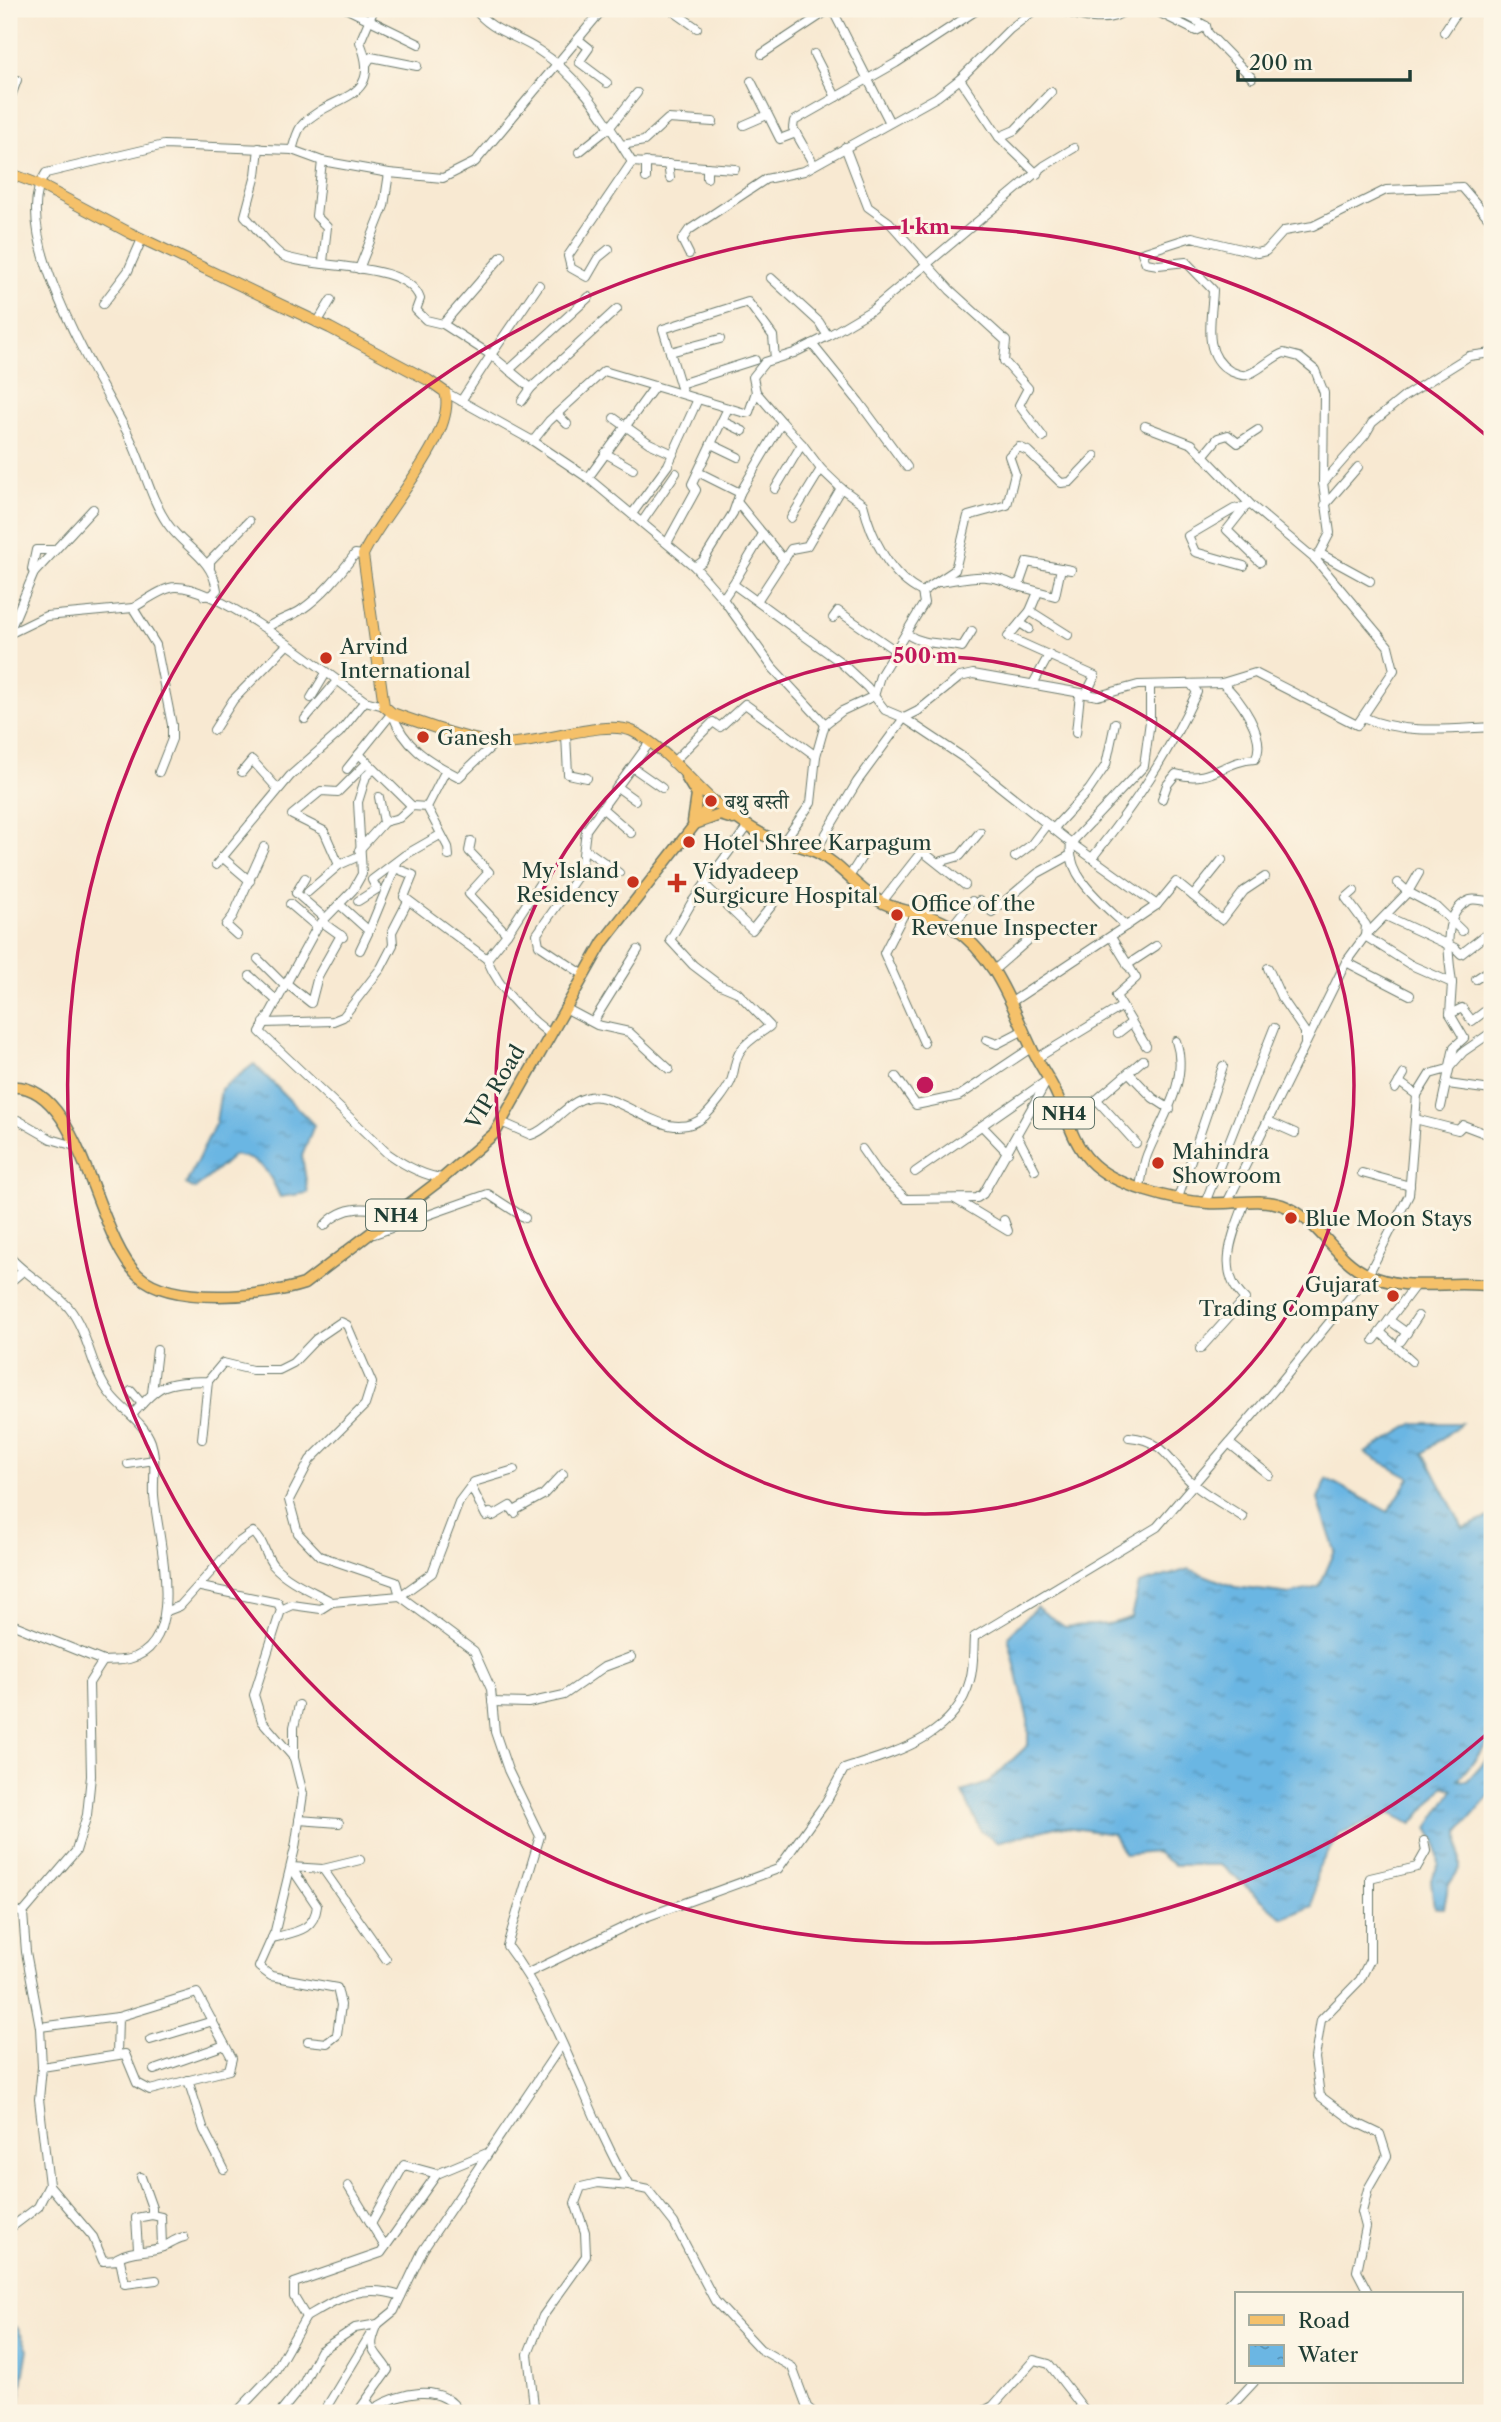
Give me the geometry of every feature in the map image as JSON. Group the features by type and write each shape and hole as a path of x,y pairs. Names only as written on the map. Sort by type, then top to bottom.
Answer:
{"highway":[{"path":"686,776 697,795 692,825 720,815 745,824"},
{"name":"NH4","path":"713,801 745,824 815,852 870,896 951,926 994,970 1013,1002 1034,1053 1080,1147 1108,1177 1178,1198 1205,1203 1282,1205 1297,1213 1347,1260 1368,1275 1414,1287 1478,1284 1492,1286"},
{"name":"VIP Road","path":"9,1087 26,1086 51,1102 75,1146 122,1253 136,1275 149,1284 182,1293 222,1295 283,1291 304,1284 443,1178 495,1133 603,942 713,801"}],"main road":[{"path":"9,173 38,184 142,239 317,323 429,380 445,392 446,410 425,459 370,538 363,555 388,709 495,743 539,741 616,728 630,730 650,742 713,801"}],"street":[{"path":"347,9 419,44"},
{"path":"292,149 302,125 358,91 366,77 367,63 360,42 374,9"},
{"path":"475,9 481,17 517,41 538,49 595,103 632,162"},
{"path":"211,570 168,524 128,434 82,348 49,275 35,219 38,184 47,173 164,145 292,149 322,161 389,173 443,178 475,162 603,9"},
{"path":"670,9 697,28"},
{"path":"762,54 831,9 889,121"},
{"path":"814,165 796,133 794,121 867,79 977,9"},
{"path":"689,254 682,240 689,230 766,179 804,171 889,121 937,97 960,79 1010,29 1037,9"},
{"path":"1057,9 1087,19 1121,14 1127,9"},
{"path":"1152,9 1196,31 1206,26"},
{"path":"1175,9 1206,26 1208,33 1252,78"},
{"path":"1444,32 1460,9"},
{"path":"1486,21 1490,9"},
{"path":"579,40 589,48 579,62 607,83"},
{"path":"814,54 836,97"},
{"path":"367,63 371,57 417,66"},
{"path":"960,79 999,137 1037,174"},
{"path":"9,102 17,80"},
{"path":"751,82 780,139 796,133"},
{"path":"999,137 1015,130 1051,92"},
{"path":"579,152 610,127 637,93"},
{"path":"744,125 766,115"},
{"path":"622,145 643,141 668,119 678,122 699,121"},
{"path":"845,147 868,206 889,222 927,264 1006,341 1004,362 1028,388 1019,405 1043,438"},
{"path":"259,148 256,175 245,216 282,256 359,268 402,280 418,292 420,299 416,310 426,320 443,324 491,355 531,388"},
{"path":"534,441 557,414 604,371 749,412 756,393 753,377 765,362 812,344 872,310 1037,174 1074,148"},
{"path":"322,161 316,216 327,227 323,262"},
{"path":"632,162 734,169"},
{"path":"609,249 598,258 587,277 571,268 568,256 632,162"},
{"path":"646,162 646,178"},
{"path":"668,164 670,178"},
{"path":"707,167 707,178"},
{"path":"359,268 384,206 389,173"},
{"path":"1317,557 1329,533 1323,483 1324,393 1315,370 1299,357 1284,353 1247,375 1236,374 1221,366 1213,354 1209,334 1213,290 1210,285 1186,262 1157,265 1146,263 1142,253 1192,237 1257,253 1266,251 1284,231 1313,226 1385,190 1462,187 1492,222"},
{"path":"103,304 128,271 142,239"},
{"path":"443,324 502,256"},
{"path":"771,278 819,322 828,336"},
{"path":"461,401 539,285"},
{"path":"509,370 589,297"},
{"path":"317,323 331,300"},
{"path":"683,394 663,329 748,302 773,336 775,359"},
{"path":"522,401 531,388 618,309"},
{"path":"670,352 720,339"},
{"path":"812,344 852,392 907,467"},
{"path":"1323,483 1365,435 1372,423 1405,396 1469,356 1492,353"},
{"path":"680,384 755,360"},
{"path":"589,478 655,386"},
{"path":"445,392 534,441 589,478 695,567 773,668 825,724"},
{"path":"756,393 821,469 841,488 863,503 868,523 889,564 909,586 922,592"},
{"path":"632,514 673,454 698,399"},
{"path":"667,543 696,490 692,484 728,408"},
{"path":"557,414 567,424"},
{"path":"614,418 673,454"},
{"path":"722,421 743,431"},
{"path":"695,567 709,552 782,422"},
{"path":"1145,426 1192,444 1249,506 1317,557 1370,581"},
{"path":"1203,456 1218,438 1228,435 1238,443 1258,430"},
{"path":"711,444 738,457"},
{"path":"775,489 802,444"},
{"path":"922,592 955,570 968,516 1007,505 1015,473 1009,456 1018,447 1028,451 1061,484 1070,482 1095,456"},
{"path":"605,453 633,469"},
{"path":"1325,505 1358,467"},
{"path":"791,518 821,469"},
{"path":"698,472 740,493"},
{"path":"642,522 676,473"},
{"path":"757,601 791,549 807,546 841,488"},
{"path":"737,502 784,559"},
{"path":"1249,506 1227,530 1260,562"},
{"path":"1244,566 1195,552 1188,536 1234,509 1249,506"},
{"path":"9,633 34,573 93,509"},
{"path":"204,596 212,595 217,590 210,561 249,521"},
{"path":"723,600 763,534"},
{"path":"34,573 32,569 36,550 55,550"},
{"path":"267,628 281,617 298,612 318,597 355,554 363,555"},
{"path":"815,852 857,782 904,718 918,711 961,677 983,674 1098,696 1138,685 1222,683 1255,673 1357,725 1394,670 1388,646 1317,557"},
{"path":"1014,584 1020,582 1027,562 1071,570"},
{"path":"937,582 977,575 997,576 1055,596 1061,568"},
{"path":"733,584 839,661 885,710 904,718 964,758 1071,843 1157,905"},
{"path":"9,633 46,616 133,608 173,586 204,596 267,628 365,701 388,709 406,742 417,753 459,777 495,743"},
{"path":"784,841 811,803 817,756 825,724 842,711 874,696 880,676 924,603 922,592"},
{"path":"1038,592 1030,611 1008,637 1095,676 1083,694 1076,733"},
{"path":"133,608 156,645 172,725 172,739 159,772"},
{"path":"833,618 838,611 896,651"},
{"path":"1030,611 1068,635"},
{"path":"1020,623 1029,629"},
{"path":"907,634 918,642 946,643 962,648 972,631"},
{"path":"214,730 233,700 288,645"},
{"path":"1032,684 1049,655"},
{"path":"311,698 326,673"},
{"path":"305,719 337,681"},
{"path":"1162,799 1167,785 1176,774 1205,778 1223,768 1255,760 1260,751 1259,739 1249,720 1230,690 1222,683"},
{"path":"1091,858 1141,796 1167,755 1197,692 1191,684"},
{"path":"1126,926 1084,884 1069,856 1071,843 1144,766 1150,721 1150,685"},
{"path":"216,865 278,789 339,733 365,701"},
{"path":"672,763 713,722 720,727 745,704 817,756"},
{"path":"347,769 388,709"},
{"path":"1363,717 1382,726 1441,729 1492,727"},
{"path":"1015,857 1088,790 1106,765 1115,723"},
{"path":"566,736 568,774 587,778"},
{"path":"584,975 539,945 537,934 582,871 586,830 650,742"},
{"path":"359,754 412,806 427,807"},
{"path":"242,772 252,760 278,789"},
{"path":"371,766 358,802 361,813 359,853 362,874 340,904 321,922 260,1032 387,1153 403,1164 433,1177 443,1178"},
{"path":"339,865 324,831 292,815 321,791 338,792 371,766"},
{"path":"632,767 662,788"},
{"path":"427,807 446,770"},
{"path":"617,787 635,800"},
{"path":"379,797 384,822"},
{"path":"308,892 339,865 359,853 384,822 399,818 412,806"},
{"path":"427,807 448,847 449,856"},
{"path":"602,808 631,833"},
{"path":"501,1122 531,1135 542,1131 562,1110 596,1096 622,1103 645,1118 676,1126 689,1126 705,1115 730,1083 741,1049 770,1026 737,992 718,984 694,965 670,940 745,824"},
{"path":"939,862 960,856 980,832"},
{"path":"372,880 399,859 440,835"},
{"path":"471,841 468,851 488,872 469,894 507,934"},
{"path":"237,935 226,925 250,881 264,847"},
{"path":"849,877 868,847"},
{"path":"585,849 619,873"},
{"path":"882,902 922,851 965,885"},
{"path":"951,926 976,901 992,912 1038,873 1069,856"},
{"path":"222,857 250,881"},
{"path":"359,950 399,859"},
{"path":"1193,896 1222,860"},
{"path":"395,868 413,876 404,897 487,959 493,975 526,1016 550,1034"},
{"path":"1227,1203 1346,962 1365,936 1408,892 1419,873"},
{"path":"358,901 377,889 372,880 362,874"},
{"path":"487,959 507,934 544,877"},
{"path":"1013,1002 1157,905 1175,882 1222,920 1244,891 1265,877"},
{"path":"305,878 296,893 321,922"},
{"path":"1398,884 1438,908 1462,930"},
{"path":"705,885 752,930 773,904"},
{"path":"1354,891 1346,898 1366,925 1365,936"},
{"path":"1441,1107 1454,1047 1464,1038 1450,1014 1452,983 1448,946 1453,921 1459,908 1472,899 1492,901"},
{"path":"264,1023 333,1021 343,1017 382,968 393,944 391,932 408,901"},
{"path":"258,959 285,985 311,1003 318,976 342,936 290,904"},
{"path":"340,904 369,931"},
{"path":"906,910 884,953 924,1043"},
{"path":"1386,916 1461,954 1492,930"},
{"path":"994,970 1033,936"},
{"path":"1365,936 1411,964 1452,983"},
{"path":"1111,937 1136,978 1116,996 1146,1046"},
{"path":"1127,965 1156,946"},
{"path":"593,1022 638,950"},
{"path":"1346,962 1409,995"},
{"path":"1268,968 1281,997 1305,1032 1304,1050"},
{"path":"1476,979 1491,972"},
{"path":"250,976 263,992 276,1001"},
{"path":"1450,1014 1462,1007 1472,1021 1492,1006"},
{"path":"895,1077 916,1105 959,1096 1121,1007"},
{"path":"565,1008 593,1022 629,1032 670,1069"},
{"path":"1118,1032 1131,1023"},
{"path":"1205,1203 1274,1028"},
{"path":"986,1040 997,1044 1024,1030"},
{"path":"528,1973 643,1918 778,1869 826,1802 844,1769 916,1744 953,1715 970,1681 974,1637 1157,1527 1195,1486 1368,1275 1409,1195 1417,1095 1430,1074 1448,1069 1463,1052 1492,1032"},
{"path":"1140,1187 1146,1156 1174,1101 1180,1053 1176,1041"},
{"path":"1068,1124 1143,1060"},
{"path":"1178,1198 1223,1066"},
{"path":"1129,1073 1153,1098 1170,1109"},
{"path":"1404,1074 1397,1086 1417,1095"},
{"path":"915,1172 1048,1079"},
{"path":"862,1149 880,1175 906,1199 977,1198 983,1194 1018,1137 1048,1079"},
{"path":"1448,1084 1491,1090"},
{"path":"1097,1100 1136,1143"},
{"path":"1415,1119 1458,1130 1462,1125 1492,1136"},
{"path":"9,1123 18,1120 51,1139 75,1146"},
{"path":"1268,1121 1296,1133"},
{"path":"982,1126 1008,1153"},
{"path":"1018,1137 1035,1170"},
{"path":"1362,1173 1410,1186"},
{"path":"370,1235 488,1194 524,1218"},
{"path":"415,1197 423,1216"},
{"path":"955,1199 1008,1231 1004,1220"},
{"path":"1200,1349 1245,1299 1230,1283 1229,1246 1245,1202"},
{"path":"324,1226 332,1217 349,1209 374,1208 396,1214"},
{"path":"9,1256 23,1271 69,1308 85,1336 109,1394 132,1415 151,1442 167,1611 150,1648 131,1659 103,1661 9,1623"},
{"path":"9,1283 23,1271"},
{"path":"1412,1361 1377,1336 1414,1287"},
{"path":"1401,1341 1418,1316"},
{"path":"1390,1321 1407,1333"},
{"path":"202,1440 208,1381 223,1363 252,1370 279,1370 293,1363 316,1339 341,1322 347,1325 372,1383 365,1405 310,1460 289,1500 298,1533 320,1556 396,1582 400,1596 474,1651 491,1689 495,1732 508,1770 540,1836 507,1946 528,1973 609,2152 629,2186"},
{"path":"152,1393 157,1349"},
{"path":"132,1415 158,1387 175,1381 208,1381"},
{"path":"131,1391 142,1404"},
{"path":"1129,1437 1143,1438 1159,1445 1195,1486 1243,1517"},
{"path":"1230,1444 1269,1475"},
{"path":"128,1464 154,1460"},
{"path":"281,1610 292,1605 321,1609 332,1602 400,1596 432,1573 459,1502 471,1486 514,1470"},
{"path":"471,1486 486,1516 491,1513 493,1516 510,1506 514,1512 543,1495 563,1474"},
{"path":"167,1611 180,1606 201,1587 236,1544 253,1532 263,1540 271,1564 287,1577 332,1602"},
{"path":"201,1587 278,1603 281,1610 254,1695 262,1721 294,1758"},
{"path":"492,1702 528,1703 564,1695 604,1667 631,1657"},
{"path":"9,2229 38,2207 49,2185 39,2099 43,2067 40,2027 26,1952 23,1913 76,1852 87,1815 91,1776 89,1683 103,1661"},
{"path":"299,1705 294,1727 294,1758 303,1794 299,1821 291,1867 272,1938 259,1967 271,1976 337,1988 341,2005 337,2035 327,2043 308,2041"},
{"path":"299,1821 339,1824"},
{"path":"1368,2292 1357,2271 1366,2227 1362,2212 1368,2189 1387,2156 1380,2134 1355,2122 1320,2096 1315,2057 1321,2020 1360,1980 1370,1960 1370,1878 1416,1867 1426,1851 1424,1841"},
{"path":"291,1867 323,1870 360,1860"},
{"path":"272,1938 308,1928 316,1920 317,1906 291,1867"},
{"path":"323,1870 386,1959"},
{"path":"9,1909 23,1913"},
{"path":"40,2027 118,2017 197,1993 232,2058 229,2070 150,2090 137,2082 125,2054 43,2067"},
{"path":"117,2056 118,2017"},
{"path":"150,2040 213,2021"},
{"path":"323,2413 377,2324 394,2311 423,2250 562,2044"},
{"path":"154,2070 225,2045"},
{"path":"188,2080 204,2130 224,2169"},
{"path":"306,2317 294,2297 294,2283 382,2252 437,2174 487,2153"},
{"path":"371,2224 404,2165 437,2174"},
{"path":"141,2177 152,2215"},
{"path":"491,2413 537,2410 528,2354 543,2316 586,2256 585,2232 575,2203 581,2187 598,2183 648,2190 674,2223 715,2301 760,2349 792,2367 807,2407 814,2413"},
{"path":"49,2185 93,2237 103,2261 138,2249 163,2247 174,2239 184,2237"},
{"path":"348,2186 385,2247"},
{"path":"138,2249 136,2218 152,2215 161,2217 163,2247"},
{"path":"117,2258 122,2266 125,2284 156,2280"},
{"path":"236,2413 274,2373 306,2317 344,2295 377,2288 401,2296"},
{"path":"357,2413 388,2370 372,2351 370,2341 377,2324"},
{"path":"281,2413 302,2386 320,2351 355,2328 377,2324"},
{"path":"980,2413 993,2406 1034,2360 1049,2364 1087,2413"},
{"path":"1225,2413 1252,2384"},
{"path":"367,2402 373,2409 393,2397 420,2390 455,2404 460,2413"},
{"path":"873,2413 899,2413"}],"water":[{"path":"254,1064 314,1125 302,1156 308,1193 280,1197 272,1180 258,1163 234,1155 195,1189 186,1184 216,1122 221,1089"},
{"path":"1415,1423 1461,1423 1424,1453 1463,1528 1492,1516 1492,1738 1458,1780 1467,1781 1492,1753 1492,1793 1459,1831 1460,1868 1448,1886 1444,1908 1434,1908 1431,1880 1439,1864 1436,1842 1428,1828 1453,1790 1444,1786 1412,1824 1390,1813 1339,1834 1317,1870 1313,1906 1283,1918 1221,1865 1174,1865 1156,1852 1125,1855 1113,1834 1059,1826 997,1842 981,1831 962,1792 988,1783 1028,1745 1028,1720 1008,1636 1036,1607 1065,1627 1116,1622 1131,1617 1139,1584 1189,1569 1235,1587 1290,1594 1319,1587 1335,1551 1318,1499 1327,1479 1388,1512 1410,1478 1365,1453"},
{"path":"17,2327 28,2349 17,2413 9,2413 9,2329"}],"place":[{"name":"Arvind International","path":"326,658"},
{"name":"Ganesh","path":"423,737"},
{"name":"बथु बस्ती","path":"711,801"},
{"name":"Hotel Shree Karpagum","path":"689,842"},
{"name":"My Island Residency","path":"633,882"},
{"name":"Vidyadeep Surgicure Hospital","path":"677,883"},
{"name":"Office of the Revenue Inspecter","path":"897,915"},
{"name":"Mahindra Showroom","path":"1158,1163"},
{"name":"Blue Moon Stays","path":"1291,1218"},
{"name":"Gujarat Trading Company","path":"1393,1296"}]}
